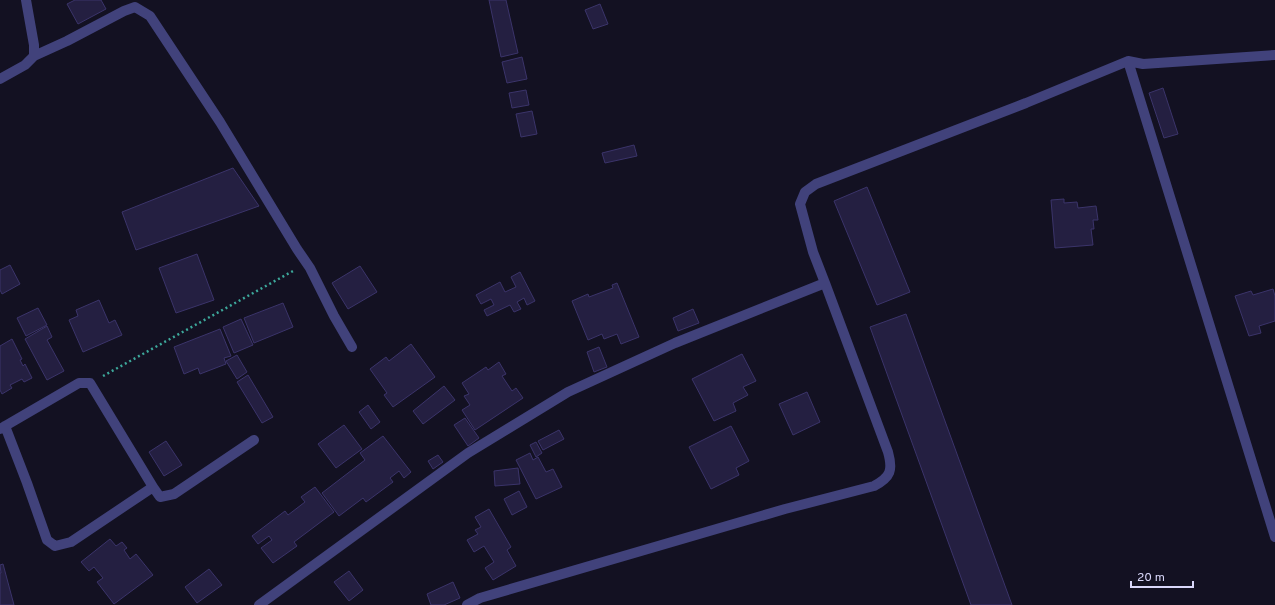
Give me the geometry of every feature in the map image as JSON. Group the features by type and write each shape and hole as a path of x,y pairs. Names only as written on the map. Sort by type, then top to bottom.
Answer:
{"street":[{"path":"26,0 34,45 34,56"},
{"path":"0,79 25,65 34,56 67,41 124,11 135,8 150,16 220,122 307,263 334,316 352,347"},
{"path":"467,605 480,598 777,512 874,486 884,481 889,474 890,463 888,452 813,252 800,204 805,192 816,184 1128,61 1143,64 1275,55"},
{"path":"1128,61 1275,537"},
{"path":"259,605 468,454 568,392 675,343 824,283"},
{"path":"152,487 71,542 55,546 47,540 27,483 3,428 79,383 90,383 160,498 174,494 254,440"}],"path":[{"path":"90,383 307,263"}],"building":[{"path":"75,0 101,0 106,9 78,24 67,4"},
{"path":"489,0 506,0 518,53 501,57"},
{"path":"600,4 608,24 593,29 585,10"},
{"path":"522,57 527,79 507,83 502,62"},
{"path":"1163,88 1178,134 1164,138 1149,93"},
{"path":"526,90 529,105 512,108 509,93"},
{"path":"532,111 537,134 521,137 516,114"},
{"path":"634,145 637,156 605,163 602,153"},
{"path":"233,168 259,206 136,250 122,212"},
{"path":"867,187 910,292 877,305 834,201"},
{"path":"1064,199 1064,203 1077,202 1078,208 1096,206 1098,220 1093,220 1094,229 1091,229 1093,245 1055,248 1051,200"},
{"path":"197,254 214,300 176,313 159,268"},
{"path":"10,265 20,284 2,294 0,290 0,270"},
{"path":"360,266 377,292 348,309 332,283"},
{"path":"520,272 535,301 527,305 524,298 517,302 521,309 514,312 510,305 487,316 484,310 494,305 491,299 481,304 476,295 500,282 505,292 516,287 511,277"},
{"path":"617,283 639,337 621,344 617,334 604,339 602,334 588,340 572,301 588,294 589,297 613,288 612,285"},
{"path":"1273,289 1275,296 1275,321 1259,326 1261,333 1249,336 1235,296 1251,291 1253,295"},
{"path":"99,300 109,323 115,320 122,335 83,352 69,320 78,316 76,310"},
{"path":"283,303 293,327 254,343 244,318"},
{"path":"38,308 47,325 26,336 17,318"},
{"path":"693,309 699,323 678,331 673,318"},
{"path":"906,314 1012,605 971,605 870,327"},
{"path":"241,319 253,345 234,353 223,327"},
{"path":"47,326 52,337 47,340 64,371 47,380 25,339"},
{"path":"220,329 231,356 224,358 226,364 200,374 198,368 184,374 174,347"},
{"path":"12,339 22,359 20,360 23,366 25,364 32,378 24,382 22,379 10,385 12,388 2,394 0,390 0,346"},
{"path":"411,344 435,377 393,407 384,395 387,393 370,369 386,357 389,361"},
{"path":"599,347 607,367 594,372 587,352"},
{"path":"742,354 756,381 743,387 748,395 733,403 736,411 714,421 692,379"},
{"path":"237,355 247,372 237,379 226,361"},
{"path":"499,362 506,374 502,376 512,391 516,388 523,398 475,430 462,410 470,405 464,396 469,394 462,383 486,367 488,370"},
{"path":"248,375 273,417 262,423 237,382"},
{"path":"444,386 455,400 423,424 413,411"},
{"path":"807,392 820,422 793,435 779,404"},
{"path":"368,405 380,422 371,429 359,412"},
{"path":"465,418 479,438 468,446 454,425"},
{"path":"344,425 362,449 336,468 318,444"},
{"path":"731,426 749,461 736,468 739,475 711,489 689,447"},
{"path":"559,430 564,439 543,450 538,441"},
{"path":"383,436 411,472 404,478 399,471 390,478 393,482 366,502 363,498 339,516 322,493 365,460 360,453"},
{"path":"166,441 182,465 164,476 149,452"},
{"path":"536,442 542,453 536,457 530,445"},
{"path":"530,453 533,460 538,457 546,472 553,469 562,487 536,499 516,460"},
{"path":"438,455 443,462 433,469 428,461"},
{"path":"518,468 520,484 495,486 494,471"},
{"path":"315,487 334,512 294,542 297,546 273,563 261,548 272,540 269,536 258,544 252,536 285,511 288,515 305,502 301,497"},
{"path":"519,491 527,507 512,515 504,499"},
{"path":"489,509 511,547 507,550 516,566 493,580 485,568 494,562 484,546 474,552 467,540 478,534 475,530 481,527 475,517"},
{"path":"110,539 116,546 122,542 127,548 124,550 130,559 136,554 153,575 114,604 97,582 103,578 94,567 89,571 81,562"},
{"path":"3,564 14,605 0,605 0,565"},
{"path":"209,569 222,585 197,603 185,587"},
{"path":"349,571 363,590 349,601 334,582"},
{"path":"453,582 460,598 444,605 431,605 427,594"}]}
